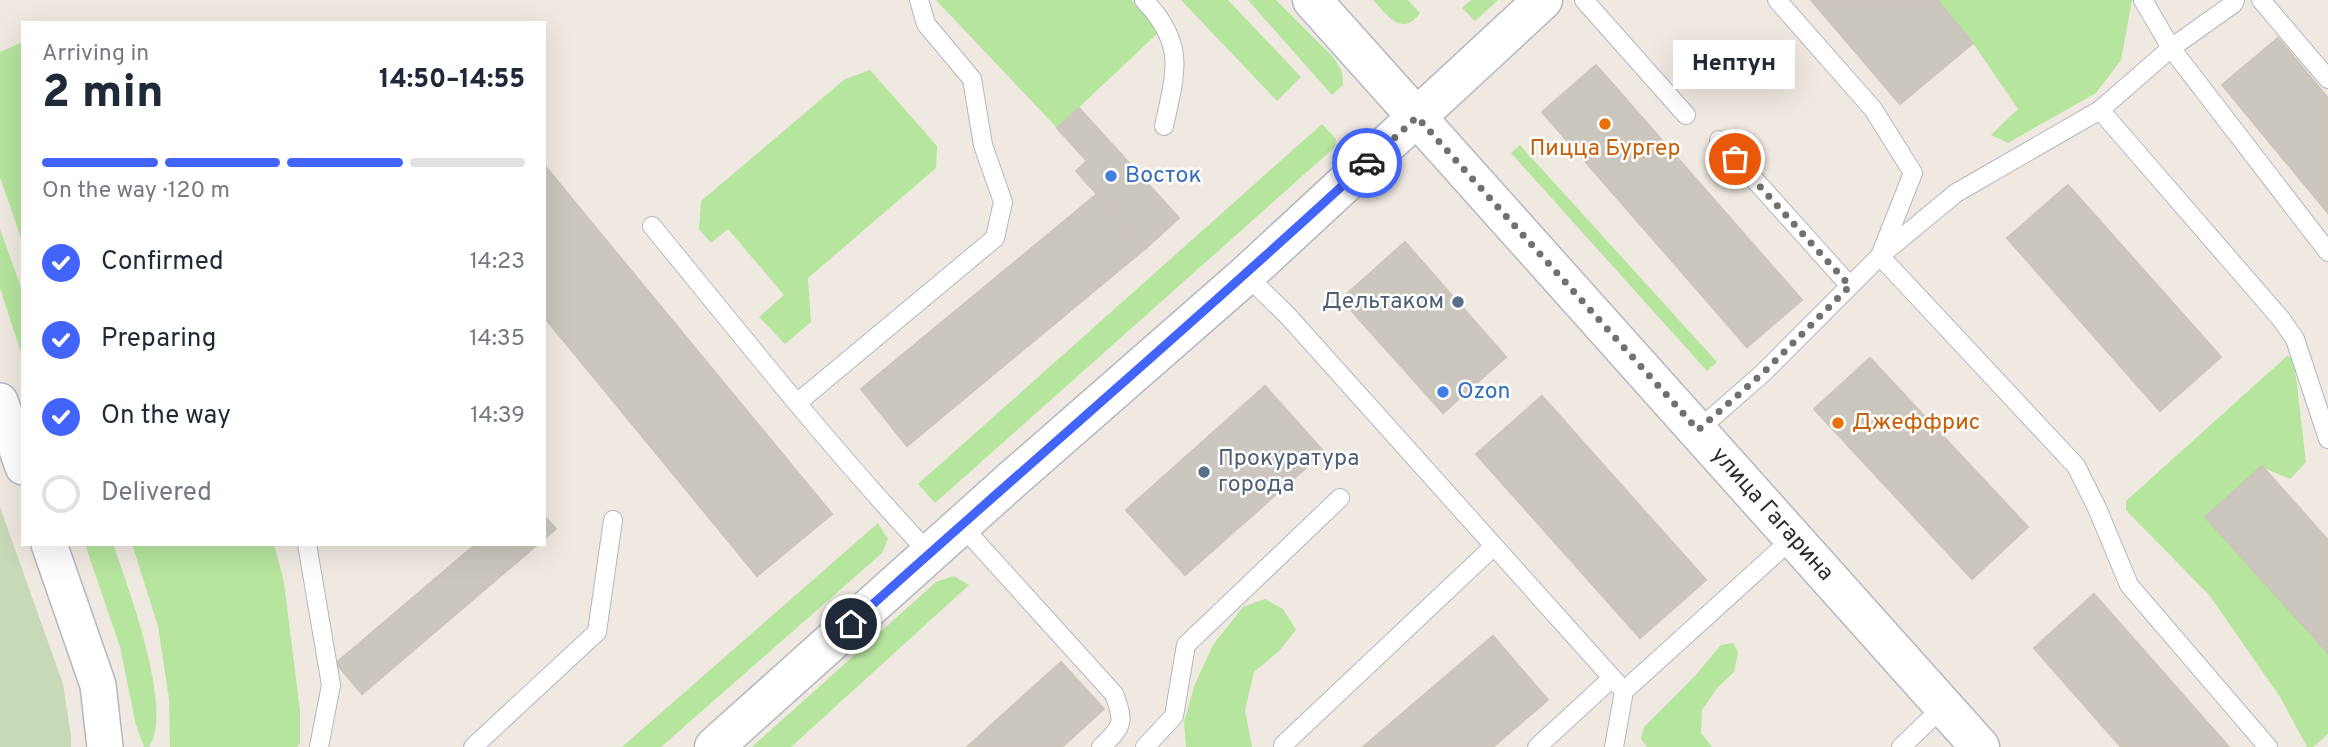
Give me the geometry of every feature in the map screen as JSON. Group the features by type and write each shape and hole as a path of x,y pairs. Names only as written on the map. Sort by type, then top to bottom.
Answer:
{"street":[{"name":"улица Гагарина","path":"1312,0 1980,747"},
{"path":"714,747 929,553 1246,275 1543,0"},
{"path":"0,401 21,461"},
{"path":"50,546 98,685 104,747"}],"lane":[{"path":"797,403 995,238 1003,202 983,145 972,79 926,24 919,0"},
{"path":"1144,0 1160,17 1169,32 1176,73 1164,126"},
{"path":"1584,0 1686,115"},
{"path":"1777,0 1873,109 1913,173 1880,256"},
{"path":"2143,0 2171,48 2328,252"},
{"path":"1698,430 1763,373 1880,256 1956,193 2100,110 2171,48 2235,0"},
{"path":"2261,0 2328,79"},
{"path":"2100,110 2281,319 2295,339 2328,439"},
{"path":"1719,140 1850,286"},
{"path":"652,226 797,403 881,502 929,553"},
{"path":"1880,256 2076,467 2097,508 2129,585 2268,747"},
{"path":"1246,275 1288,316 1618,685 1614,747"},
{"path":"1144,747 1174,716 1186,645 1340,498"},
{"path":"473,747 597,632 613,520"},
{"path":"961,525 1114,694 1121,713 1118,730 1101,747"},
{"path":"1537,747 1618,685 1794,537"},
{"path":"307,546 331,685 319,747"},
{"path":"1283,745 1493,547"},
{"path":"1901,747 1944,706"},
{"path":"1118,730 1134,747"}],"green space":[{"path":"936,0 1132,0 1161,30 1057,128"},
{"path":"1181,0 1228,0 1301,77 1277,101"},
{"path":"1248,0 1276,0 1334,58 1342,72 1343,85 1332,95"},
{"path":"1373,0 1408,0 1420,13 1407,24 1401,24 1389,17"},
{"path":"1471,0 1498,0 1475,21 1462,8"},
{"path":"1937,0 2132,0 2121,60 2096,93 2008,143 1991,135 2018,109 1973,43"},
{"path":"21,43 21,238 0,177 0,52"},
{"path":"870,70 937,146 936,168 808,278 811,322 785,344 759,317 784,295 728,229 711,243 699,229 701,201 845,79"},
{"path":"1322,124 1336,139 1335,147 935,503 918,484"},
{"path":"1520,145 1717,362 1707,371 1511,153"},
{"path":"0,229 21,287 21,353 0,288"},
{"path":"2287,356 2294,360 2306,462 2290,479 2262,467 2328,653 2328,734 2313,747 2307,747 2280,697 2210,596 2126,510 2126,501"},
{"path":"0,507 63,684 71,747 0,747"},
{"path":"878,523 888,539 882,553 661,747 622,747"},
{"path":"86,546 114,546 137,617 153,678 156,706 155,730 149,747 144,747 136,725 120,647"},
{"path":"133,546 275,546 284,582 300,711 300,743 297,747 170,747 169,699 158,626"},
{"path":"954,576 969,585 791,747 752,747 936,582"},
{"path":"1265,599 1283,609 1296,630 1279,651 1254,672 1245,710 1252,747 1186,747 1184,722 1195,684 1213,645 1243,607"},
{"path":"1733,643 1738,652 1734,672 1718,687 1702,710 1701,733 1712,747 1647,747 1641,739 1644,727 1694,677 1721,645"}],"building":[{"path":"1811,0 1937,0 1973,43 1900,104"},
{"path":"2278,38 2328,98 2328,213 2222,85"},
{"path":"1596,65 1802,300 1747,347 1542,112"},
{"name":"Восток","path":"1079,108 1179,218 1146,248 1076,171 1087,161 1057,128"},
{"path":"546,167 832,514 757,576 546,319"},
{"path":"2068,185 2221,357 2160,411 2007,238"},
{"path":"1097,194 1146,248 907,446 861,389"},
{"path":"1405,242 1506,357 1443,413 1341,299"},
{"path":"1870,358 2028,527 1972,579 1814,409"},
{"path":"1265,386 1324,452 1185,575 1126,510"},
{"path":"1542,396 1706,580 1640,638 1476,454"},
{"path":"2262,466 2328,540 2328,653 2205,517"},
{"path":"546,518 556,529 546,537"},
{"path":"474,546 536,546 362,694 336,663"},
{"path":"2094,594 2229,747 2121,747 2034,648"},
{"path":"1493,636 1548,700 1493,747 1363,747"},
{"path":"1061,662 1104,709 1062,747 967,747"}],"way so far":[{"path":"1367,163 1417,117 1698,430 1763,373 1850,286 1735,159"}],"place":[{"name":"Пицца Бургер","path":"1605,124"},
{"name":"Нептун","path":"1735,159"},
{"name":"Восток","path":"1111,176"},
{"name":"Дельтаком","path":"1458,302"},
{"name":"Ozon","path":"1443,392"},
{"name":"Джеффрис","path":"1838,423"},
{"name":"Прокуратура города","path":"1204,472"}],"route":[{"path":"851,624 1246,275 1367,163"}]}
